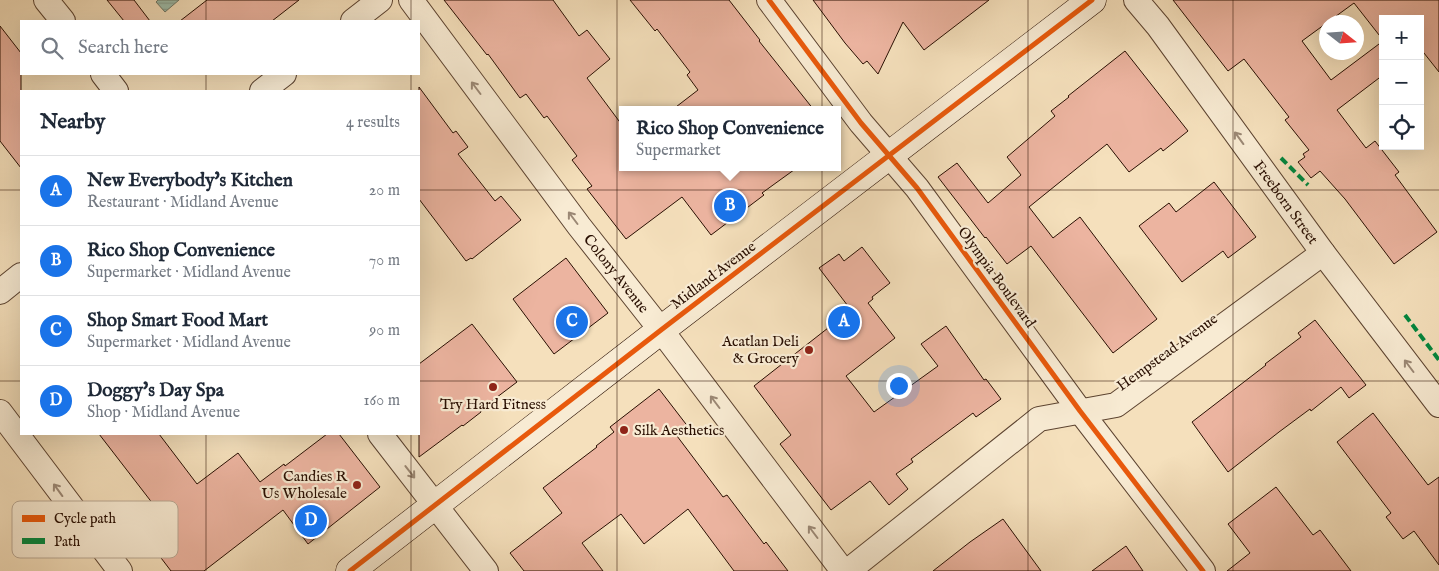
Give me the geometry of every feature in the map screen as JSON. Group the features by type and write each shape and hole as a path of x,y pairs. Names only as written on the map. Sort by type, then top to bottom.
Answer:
{"main road":[{"name":"Midland Avenue","path":"350,571 1092,0"}],"street":[{"path":"46,0 62,20"},
{"path":"354,20 380,0"},
{"name":"Colony Avenue","path":"411,0 573,218 661,330 843,571"},
{"name":"Olympia Boulevard","path":"769,0 861,123 917,188 1080,411 1203,571"},
{"name":"Freeborn Street","path":"1136,0 1158,26 1323,253 1439,405"},
{"path":"104,75 115,90"},
{"path":"263,90 283,75"},
{"name":"Hempstead Avenue","path":"848,571 1039,419 1116,405 1323,253"},
{"path":"0,292 20,276"},
{"path":"0,412 67,501"},
{"path":"381,435 486,571"},
{"path":"110,558 120,571"}],"shaded area":[{"path":"158,0 179,0 165,12 156,2"}],"building":[{"path":"107,0 134,0 149,20 123,20"},
{"path":"207,0 299,0 273,20 181,20"},
{"path":"444,0 553,0 579,36 587,30 610,59 587,78 619,121 619,171 792,171 762,193 764,195 711,235 682,197 626,239 587,189 592,186 572,160 577,156 547,116 544,118 526,94 520,98"},
{"path":"630,0 729,0 811,106 677,106 698,90 687,75 690,72 657,29 655,31"},
{"path":"813,0 989,0 924,50 903,22 878,74 867,61 863,64"},
{"path":"1173,0 1439,0 1439,72 1424,53 1424,15 1379,15 1379,35 1354,3 1338,15 1319,15 1319,29 1302,41 1331,80 1358,60 1364,60 1364,55 1379,44 1379,78 1337,110 1366,148 1375,141 1379,146 1379,150 1382,150 1399,172 1395,175 1437,232 1394,264 1345,199 1320,171 1311,178 1298,162 1305,157 1303,154 1309,150 1285,120 1289,117 1244,59 1228,71"},
{"path":"0,26 20,52 20,167 0,141"},
{"path":"1125,51 1188,131 1163,151 1161,148 1129,172 1107,144 1029,207 1053,238 1080,217 1157,319 1113,353 1031,246 1007,264 938,177 957,163 988,203 1021,175 1007,157 1055,116 1051,111"},
{"path":"419,87 453,133 456,131 468,147 458,154 495,201 501,196 521,220 472,259 466,261 420,200"},
{"path":"1214,182 1256,237 1228,258 1223,251 1182,282 1139,226 1169,203 1176,212"},
{"path":"862,247 890,283 872,297 873,299 868,303 895,338 846,376 874,412 938,366 921,344 946,326 984,380 986,379 1001,399 976,417 973,413 911,459 913,462 896,474 908,489 889,505 870,481 831,510 780,444 791,435 754,386 851,310 819,268 839,254 844,261"},
{"path":"566,258 608,313 554,354 513,299"},
{"path":"1315,320 1366,385 1349,398 1341,387 1228,472 1192,422 1301,337 1298,333"},
{"path":"472,324 517,382 480,410 481,412 463,426 419,457 420,363"},
{"path":"659,389 689,428 677,436 723,497 727,495 764,544 766,542 788,571 734,571 688,509 644,544 621,514 582,543 603,571 524,571 510,553 562,513 543,488 597,447 614,432 610,427"},
{"path":"1373,413 1428,485 1439,477 1439,565 1414,531 1403,539 1386,517 1391,513 1337,442"},
{"path":"100,435 160,435 197,484 238,453 260,482 284,464 285,466 326,435 340,435 380,487 308,544 283,510 204,571 171,571 161,558 178,558 178,501 151,501"},
{"path":"1276,487 1313,535 1320,530 1351,571 1227,571 1250,553 1228,524"},
{"path":"1003,519 1041,571 933,571 970,542"},
{"path":"1126,546 1143,571 1092,571"}],"marked path":[{"path":"1281,158 1308,185"},
{"path":"1405,315 1439,360"}],"cycle path":[{"path":"769,0 861,123 917,188 1080,411 1203,571"},
{"path":"350,571 1092,0"}],"place":[{"name":"Rico Shop Convenience","path":"730,206"},
{"name":"Shop Smart Food Mart","path":"572,322"},
{"name":"New Everybody's Kitchen","path":"844,322"},
{"name":"Acatlan Deli & Grocery","path":"809,350"},
{"name":"Try Hard Fitness","path":"493,387"},
{"name":"Silk Aesthetics","path":"624,430"},
{"name":"Candies R Us Wholesale","path":"357,485"},
{"name":"Doggy's Day Spa","path":"311,521"}]}
